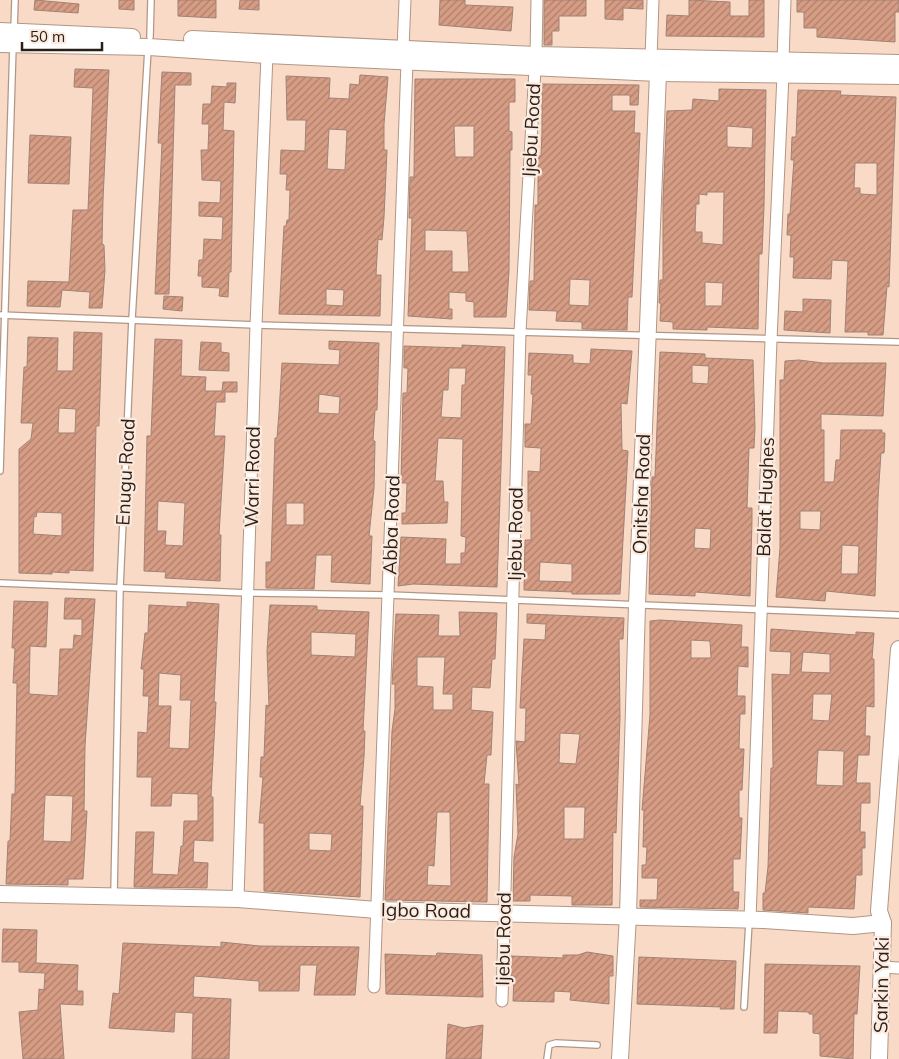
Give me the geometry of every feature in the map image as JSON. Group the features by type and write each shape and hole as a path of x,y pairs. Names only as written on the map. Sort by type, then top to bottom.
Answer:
{"street":[{"name":"Abba Road","path":"374,987 389,595 405,56 405,0"},
{"name":"Ijebu Road","path":"502,1001 520,332 537,0"},
{"name":"Onitsha Road","path":"620,1059 628,916 647,334 654,66 653,0"},
{"name":"Balat Hughes","path":"750,920 785,0"},
{"path":"7,38 149,42 535,62 783,68 899,76"},
{"path":"149,42 267,56 405,56"},
{"name":"Warri Road","path":"238,899 256,325 267,56"},
{"path":"783,68 899,63"},
{"name":"Sarkin Yaki","path":"879,1059 882,967 878,925 899,650"},
{"name":"Igbo Road","path":"0,894 238,899 377,910 503,912 750,920 853,926 878,925"},
{"path":"869,1059 878,925"},
{"path":"882,967 899,968"}],"lane":[{"path":"0,471 7,38 15,0"},
{"name":"Enugu Road","path":"114,897 120,588 132,319 151,0"},
{"path":"3,315 256,325 899,342"},
{"path":"0,584 249,593 389,595 899,615"},
{"path":"744,1007 750,920"},
{"path":"547,1059 550,1046 556,1043 597,1044"}],"building":[{"path":"35,0 79,4 78,13 34,10"},
{"path":"119,0 134,0 134,10 119,9"},
{"path":"178,0 216,0 216,18 178,16"},
{"path":"240,0 259,0 259,10 239,9"},
{"path":"440,0 465,0 465,5 513,7 511,31 439,25"},
{"path":"544,0 586,0 586,16 559,16 559,31 552,31 552,45 544,45"},
{"path":"605,0 643,0 643,9 623,8 623,20 605,19"},
{"path":"689,0 730,2 730,16 749,16 749,0 764,0 764,37 666,36 667,15 689,16"},
{"path":"797,0 899,0 899,12 895,12 895,42 817,37 817,28 804,28 804,12 797,12"},
{"path":"75,69 109,70 103,200 102,244 104,245 105,270 102,308 89,308 90,292 62,290 60,307 27,306 28,281 69,282 73,210 88,210 93,88 74,87"},
{"path":"162,72 191,73 191,85 175,85 169,294 155,294 162,143 158,143"},
{"path":"360,75 388,77 384,124 384,150 387,150 384,217 382,240 378,239 376,275 381,275 380,316 279,314 284,226 286,226 287,220 289,220 290,190 286,190 287,174 280,174 281,150 305,151 306,120 287,120 286,76 330,78 329,98 349,99 350,84 359,85","holes":["329,129 347,130 345,170 327,169","326,289 344,290 343,306 326,305"]},
{"path":"415,79 515,79 515,102 509,102 509,131 512,132 512,150 510,150 509,271 506,317 474,317 474,302 466,301 466,293 449,292 449,309 452,309 452,319 408,316 412,218 409,218 410,177 414,177","holes":["454,126 474,126 474,157 455,157","425,230 467,231 469,272 452,272 452,251 425,251"]},
{"path":"227,83 236,83 235,103 224,102 223,130 234,131 231,272 229,272 228,297 219,296 220,288 202,287 202,276 198,276 199,260 203,260 204,239 222,240 223,217 199,216 199,202 220,203 221,181 202,180 201,150 208,150 209,124 202,124 203,104 211,104 212,86 227,87"},
{"path":"542,84 639,85 638,105 630,105 630,95 612,95 612,111 635,111 634,133 640,133 632,297 628,297 627,330 582,329 582,322 556,321 557,311 529,310 530,281 534,281 535,205 538,205 538,156 541,156","holes":["570,279 590,280 589,306 569,305"]},
{"path":"719,89 766,90 764,206 762,254 759,254 758,329 707,327 707,330 673,329 673,322 660,321 661,303 659,303 660,280 663,280 663,199 667,111 692,110 693,99 719,101","holes":["727,126 753,128 752,148 727,147","707,192 724,192 723,245 702,243 702,232 695,232 696,204 699,204 699,194 707,195","705,282 723,283 722,306 705,306"]},
{"path":"798,90 841,91 840,95 896,97 889,287 887,286 883,335 868,335 868,332 845,332 848,261 832,260 831,279 793,278 794,257 790,257 791,235 787,235 794,160 791,160 792,137 796,137","holes":["855,163 877,163 877,195 860,194 860,188 854,188"]},
{"path":"30,135 71,137 69,184 28,183"},
{"path":"164,296 183,297 182,311 163,309"},
{"path":"803,299 831,300 830,333 784,330 785,311 803,312"},
{"path":"74,332 102,333 99,426 96,426 93,571 69,570 69,573 52,572 52,574 19,573 19,449 31,439 33,423 21,423 24,367 27,367 28,337 58,338 57,371 73,371","holes":["59,408 76,409 75,433 58,433","37,512 62,513 62,536 33,534 34,516 36,517"]},
{"path":"155,339 182,340 181,376 206,377 205,391 222,391 223,382 237,382 237,392 225,392 225,402 216,402 214,436 225,436 219,535 221,535 220,581 165,578 166,572 144,571 147,436 151,436","holes":["158,501 185,503 183,546 165,545 166,531 157,531"]},
{"path":"329,341 379,343 377,410 375,410 373,441 375,441 374,488 369,536 372,536 370,584 331,582 332,555 316,555 314,589 266,588 266,562 271,562 275,438 277,438 282,363 339,365 340,350 329,349","holes":["319,394 340,397 339,414 318,413","286,503 304,503 304,525 286,525"]},
{"path":"201,342 221,343 221,352 229,353 229,371 199,370"},
{"path":"462,345 505,347 497,587 413,584 398,586 401,537 446,539 445,564 461,564 461,553 465,553 466,537 461,536 463,439 438,438 435,481 443,481 444,502 448,502 447,523 402,524 402,513 406,513 407,483 401,483 403,393 407,393 408,368 404,368 404,346 462,348","holes":["449,368 466,368 465,385 462,385 461,418 441,417 443,390 448,390"]},
{"path":"591,349 632,351 627,404 621,403 622,450 628,451 620,594 572,594 572,592 524,590 525,540 531,540 531,511 528,511 528,471 540,472 541,448 525,447 525,424 531,424 533,394 531,394 532,375 528,375 529,353 573,355 573,363 590,364","holes":["540,562 572,564 572,582 539,581"]},
{"path":"660,352 705,354 705,358 753,360 755,428 754,448 749,448 747,508 752,508 750,596 695,592 695,596 649,594 652,477 655,477","holes":["692,365 709,366 708,384 692,383","695,528 711,529 710,549 694,548"]},
{"path":"785,361 886,363 883,416 821,414 821,430 824,430 824,482 834,482 836,460 840,460 841,430 882,430 882,433 885,433 884,453 881,453 878,498 875,596 826,591 825,601 776,597 780,548 780,380 784,380","holes":["800,511 821,511 820,530 800,529","842,545 859,546 858,574 841,574"]},
{"path":"65,598 95,599 85,746 84,811 87,811 83,879 68,879 68,885 6,884 12,794 15,794 17,683 13,683 15,648 12,648 14,601 48,602 46,647 30,646 29,694 58,696 60,649 73,649 74,635 82,636 82,619 64,619","holes":["45,795 73,796 71,842 43,841"]},
{"path":"187,602 219,604 211,797 213,797 213,841 194,840 193,862 208,863 207,888 134,887 136,832 154,832 152,874 178,875 181,846 183,846 184,821 198,821 198,794 172,793 171,806 151,806 152,777 137,777 138,732 147,733 149,696 143,696 144,669 141,669 145,633 148,633 149,605 187,607","holes":["159,673 181,675 180,700 191,700 189,749 169,748 171,706 158,706"]},
{"path":"270,605 317,606 317,610 369,612 363,731 365,731 364,757 360,806 363,806 360,897 264,891 264,823 259,823 263,777 260,777 261,757 264,757 266,705 269,706 267,651","holes":["311,632 356,634 355,657 311,655","309,833 332,834 331,851 309,850"]},
{"path":"459,612 497,613 495,659 492,659 490,688 472,687 471,710 493,712 491,755 487,755 484,784 489,784 487,902 385,900 392,731 395,709 395,684 392,684 396,614 439,615 438,636 460,636","holes":["417,657 445,657 443,694 453,694 453,710 433,710 433,687 417,686","437,812 450,812 451,886 427,885 428,865 434,866"]},
{"path":"527,614 624,618 623,639 619,639 620,717 616,833 613,832 612,905 572,905 572,896 530,895 530,901 513,901 514,857 518,834 516,784 519,785 516,741 525,742 526,708 520,708 524,639 545,640 546,624 527,623","holes":["560,733 580,734 576,764 559,763","564,807 585,807 584,839 564,839"]},
{"path":"650,621 742,625 741,647 748,647 748,667 738,666 737,696 745,696 745,714 740,714 739,749 744,749 742,790 739,790 739,818 742,818 740,859 733,859 733,892 739,892 738,909 640,907 640,900 657,900 658,878 642,878 642,865 646,865 647,847 643,847 644,810 642,810 650,715","holes":["691,640 710,641 711,658 691,658"]},
{"path":"771,629 856,635 856,632 874,633 872,659 874,659 874,707 866,706 865,736 870,736 869,755 858,755 856,783 870,783 870,803 861,803 860,832 865,832 865,848 862,848 862,875 856,875 854,909 808,907 808,913 763,910 763,893 765,893 768,867 771,768 773,768 772,674 790,675 791,652 770,651","holes":["803,652 830,654 830,673 801,672","813,694 832,694 829,721 812,720","818,750 844,751 843,786 816,785"]},
{"path":"3,929 37,930 36,963 78,965 77,991 83,991 83,1005 60,1004 64,1059 23,1059 19,1012 38,1010 39,989 44,990 45,973 19,972 19,962 2,962"},
{"path":"221,942 260,946 359,947 355,995 314,995 317,965 300,965 299,991 259,991 259,981 194,976 193,997 231,999 229,1059 192,1059 193,1013 175,1012 174,1032 109,1028 113,993 119,994 123,943 221,947"},
{"path":"587,952 613,956 613,976 609,976 609,1004 570,1000 571,992 554,991 554,1002 513,1001 514,976 511,976 511,956 563,958 563,955 578,955"},
{"path":"437,953 482,955 483,997 386,994 385,954 436,956"},
{"path":"639,957 736,961 734,1009 637,1004"},
{"path":"765,964 860,966 857,1014 854,1014 853,1059 820,1056 820,1034 813,1033 813,1014 809,1014 809,1012 778,1011 777,1033 764,1033"},
{"path":"448,1024 464,1028 483,1025 481,1059 446,1059"}]}
